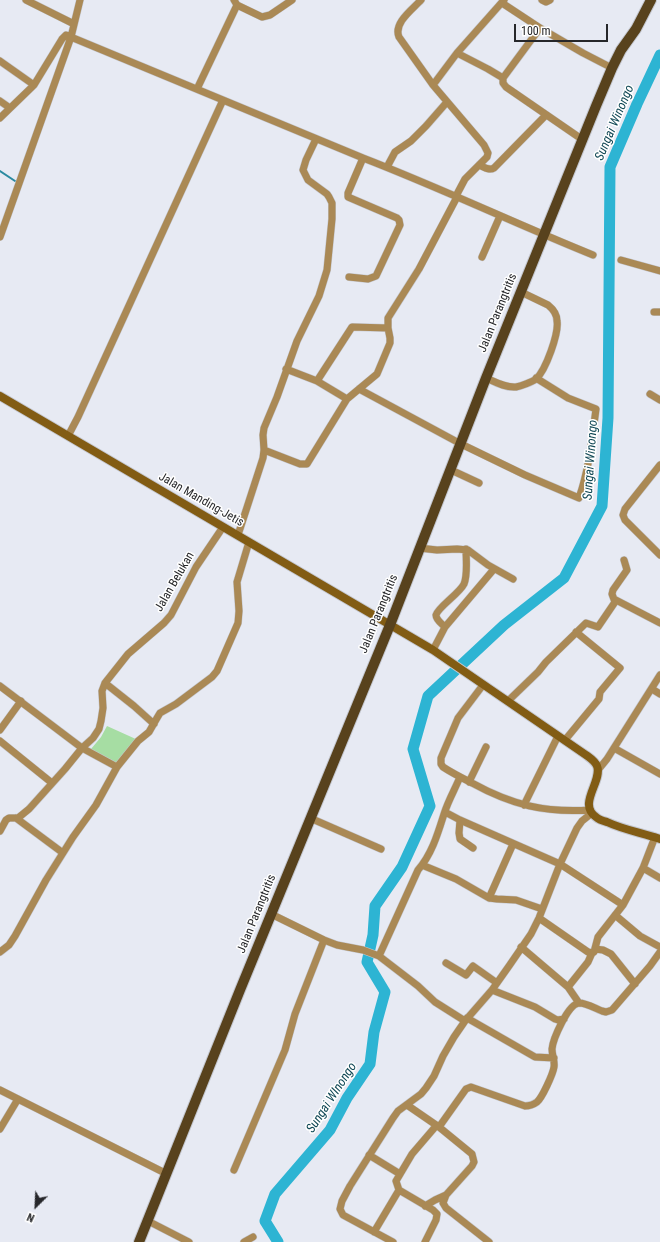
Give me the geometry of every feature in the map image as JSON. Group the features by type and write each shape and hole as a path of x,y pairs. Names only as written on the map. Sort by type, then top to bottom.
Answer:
{"main road":[{"name":"Jalan Parangtritis","path":"139,1242 270,914 390,625 486,378 582,140 612,68 621,50 636,29 651,0"},
{"name":"Jalan Manding-Jetis","path":"0,396 433,650 591,759 596,764 598,770"},
{"path":"598,770 589,802 591,812 595,817 614,825 658,838"}],"street":[{"path":"26,0 74,24"},
{"path":"0,237 71,37 80,0"},
{"path":"197,89 235,2 262,17 270,15 292,0"},
{"path":"264,450 300,464 307,464 347,399 374,377 380,369 390,343 388,318 390,314 419,270 465,179 488,155 484,145 433,85 397,33 400,22 421,0"},
{"path":"542,0 546,2 550,0"},
{"path":"433,85 457,53 503,1 540,28 612,68"},
{"path":"540,28 503,78 504,85 582,140"},
{"path":"0,118 34,85 62,39 66,35 456,196 593,255"},
{"path":"457,53 503,78"},
{"path":"0,61 34,85"},
{"path":"68,436 223,100"},
{"path":"0,101 10,108"},
{"path":"387,168 395,152 426,126 447,102"},
{"path":"479,165 491,170 494,168 546,115"},
{"path":"238,535 263,458 264,428 297,341 319,296 327,270 332,203 326,194 308,180 303,170 316,139"},
{"path":"350,277 368,279 376,276 400,225 397,218 348,197 348,193 362,158"},
{"path":"482,257 500,216"},
{"path":"622,260 660,271"},
{"path":"486,378 505,386 515,387 536,378 548,360 557,334 557,320 552,308 521,292"},
{"path":"317,381 352,328 388,328"},
{"path":"286,369 317,381 347,399"},
{"path":"360,389 461,444 525,475 579,498 583,487 588,462 596,409 568,398 536,378"},
{"path":"650,394 660,400"},
{"path":"660,465 625,509 623,514 625,520 660,555"},
{"path":"451,470 479,483"},
{"name":"Jalan Belukan","path":"0,830 6,820 9,818 18,818 28,809 82,748 93,738 101,721 102,691 105,683 132,650 164,623 171,615 196,567 223,527"},
{"path":"0,952 9,945 15,936 46,880 96,805 117,766 138,741 150,732 160,713 176,704 212,677 217,671 238,623 238,582 250,542"},
{"path":"420,548 437,550 466,549 494,569 514,579"},
{"path":"445,627 436,615 465,583 466,549"},
{"path":"508,701 586,623 598,627 614,605 615,602 612,594 613,590 627,570 624,560"},
{"path":"433,650 445,627 494,569"},
{"path":"614,599 660,623"},
{"path":"524,805 562,738 599,699 600,692 620,668 576,632"},
{"path":"598,770 614,748 660,675"},
{"path":"105,683 154,724"},
{"path":"484,685 458,718 441,758 440,764 469,782 500,797 524,805 591,812"},
{"path":"0,686 82,748 117,766"},
{"path":"652,689 660,694"},
{"path":"0,730 21,701"},
{"path":"0,742 52,783"},
{"path":"469,782 486,747"},
{"path":"614,748 660,774"},
{"path":"378,956 418,870 422,866 436,840 445,812 460,776"},
{"path":"445,812 560,864 623,905"},
{"path":"393,1242 345,1216 340,1209 344,1196 398,1111 421,1094 430,1083 447,1050 466,1020 492,990 531,934 539,918 560,864 577,828 591,812"},
{"path":"16,818 63,853"},
{"path":"310,818 381,849"},
{"path":"460,820 458,833 460,839 473,848"},
{"path":"568,987 588,962 598,936 623,905 658,838"},
{"path":"489,898 513,844"},
{"path":"422,866 456,879 489,898 516,900 542,909"},
{"path":"643,868 660,878"},
{"path":"270,914 324,940 337,945 363,950 378,956 418,986 435,1002 466,1020 535,1057 554,1058"},
{"path":"615,915 640,936 660,947"},
{"path":"539,918 588,952 603,950 610,954 635,984"},
{"path":"234,1170 285,1050 295,1014 324,940"},
{"path":"522,947 568,987 579,1003"},
{"path":"424,1242 437,1217 435,1211 399,1190 396,1181 414,1150 437,1126 466,1089 471,1087 526,1106 531,1106 538,1102 552,1077 554,1058 552,1050 564,1019 573,1006 579,1003 585,1004 602,1012 612,1010 650,966 660,952"},
{"path":"446,963 466,975 473,966 497,983"},
{"path":"492,990 535,1007 555,1019 564,1019"},
{"path":"0,1090 166,1174"},
{"path":"0,1129 18,1100"},
{"path":"407,1104 470,1151 474,1158 472,1166 446,1195 443,1203 446,1208 489,1242"},
{"path":"369,1155 400,1174"},
{"path":"374,1232 399,1190"},
{"path":"425,1206 446,1195"},
{"path":"148,1221 190,1242"},
{"path":"244,1242 254,1237"}],"green space":[{"path":"107,726 138,740 117,765 91,749 101,737"}],"waterway":[{"name":"Sungai Winongo","path":"278,1242 265,1221 275,1194 330,1130 347,1098 370,1064 374,1032 385,992 367,962 373,935 375,906 402,867 430,806 413,749 428,696 504,625 564,578 602,506 608,418 610,167 660,55"},
{"path":"0,171 15,181"}],"water label":[{"name":"Sungai WInongo","path":"332,1098"}]}
